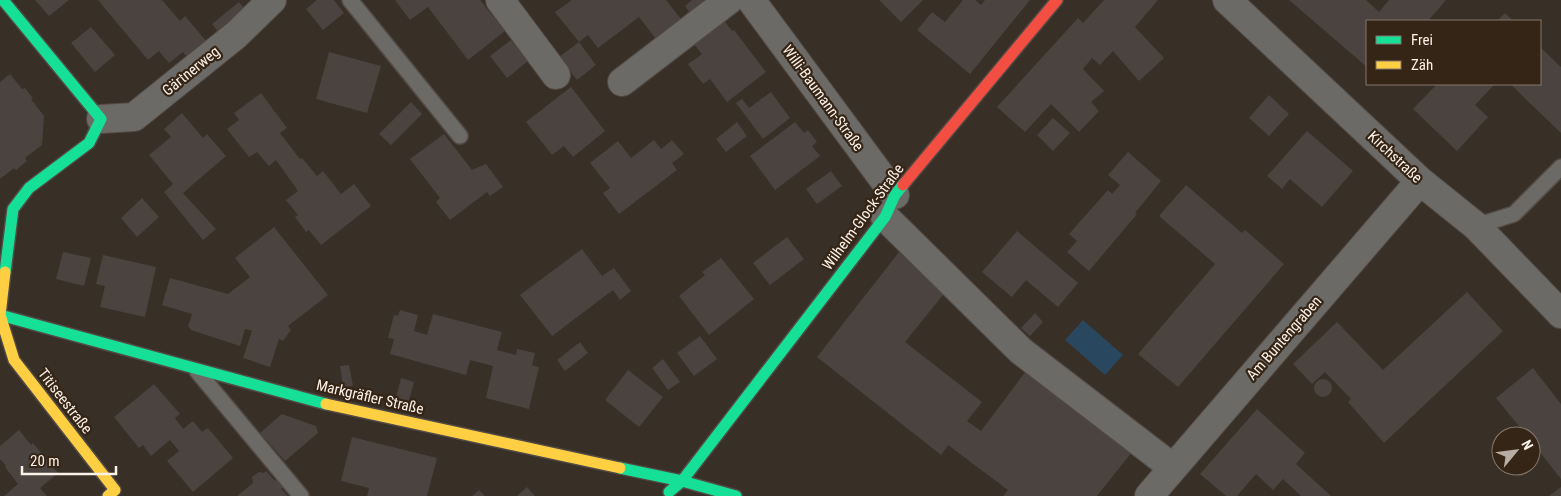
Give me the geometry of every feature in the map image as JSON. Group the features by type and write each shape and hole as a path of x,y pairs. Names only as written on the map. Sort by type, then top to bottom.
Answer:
{"street":[{"path":"0,315 13,209 29,188 88,143 100,119 3,0"},
{"name":"Gärtnerweg","path":"100,119 134,117 236,35 272,0"},
{"path":"500,0 556,76"},
{"path":"622,82 729,0"},
{"name":"Willi-Baumann-Straße","path":"751,0 890,206 1021,351 1172,467"},
{"name":"Wilhelm-Glock-Straße","path":"664,496 682,481 890,206 1057,0"},
{"name":"Kirchstraße","path":"1228,0 1420,181 1476,226 1561,314"},
{"name":"Am Buntengraben","path":"1149,496 1420,181"},
{"name":"Markgräfler Straße","path":"0,315 322,402 682,481 736,496"},
{"name":"Titiseestraße","path":"0,315 14,360 115,490 108,496"}],"lane":[{"path":"350,0 460,136"},
{"path":"1476,226 1514,214 1561,167"},
{"path":"195,368 301,496"}],"water":[{"path":"1083,320 1123,355 1105,375 1065,340"}],"building":[{"path":"35,0 69,0 49,16"},
{"path":"98,0 162,0 180,21 185,16 207,42 188,58 183,52 169,63 159,51 148,60"},
{"path":"317,0 334,0 344,13 323,30 306,9"},
{"path":"395,0 480,0 505,31 468,60 428,7 410,20"},
{"path":"572,0 666,0 681,19 656,39 639,17 598,48 588,35 579,42 555,12"},
{"path":"692,0 713,0 692,16 685,6"},
{"path":"879,0 923,0 901,22"},
{"path":"963,0 975,0 981,5 985,0 1030,0 970,74 917,30 932,12 945,22"},
{"path":"1104,0 1158,0 1135,27 1164,58 1139,81 1113,51 1100,65 1092,58 1083,69 1104,91 1091,102 1099,111 1079,132 1051,104 1025,132 997,107 1078,18 1083,23"},
{"path":"1289,0 1366,0 1379,12 1389,0 1446,0 1429,20 1366,20 1366,66"},
{"path":"239,2 247,12 220,34 212,24"},
{"path":"1505,13 1512,20 1498,20"},
{"path":"723,19 732,31 734,30 766,72 727,102 710,79 703,84 688,64 702,54 692,42"},
{"path":"91,27 115,55 95,72 71,43"},
{"path":"511,40 528,61 507,78 490,56"},
{"path":"579,42 596,65 577,80 559,57"},
{"path":"1541,48 1561,67 1561,133 1511,85 1541,85"},
{"path":"329,52 381,66 367,113 316,99"},
{"path":"10,74 22,89 25,88 44,116 42,145 25,158 27,161 16,170 14,168 0,179 0,82"},
{"path":"1436,85 1494,85 1475,105 1488,117 1457,151 1413,109"},
{"path":"571,87 605,131 573,157 564,146 552,155 526,122"},
{"path":"771,92 790,118 763,139 736,103 742,99 749,108"},
{"path":"261,93 287,128 280,133 300,159 302,158 317,176 323,171 341,194 354,184 371,206 321,245 309,230 306,232 295,217 298,215 286,200 298,191 276,160 269,166 257,152 249,157 227,129 239,120 234,113"},
{"path":"1269,95 1289,114 1269,136 1249,118"},
{"path":"411,102 422,114 391,145 379,134"},
{"path":"182,113 203,138 207,134 226,156 183,193 216,229 203,240 164,192 173,184 149,155 171,137 164,129"},
{"path":"1053,118 1070,133 1053,151 1037,135"},
{"path":"737,122 747,136 726,152 716,139"},
{"path":"795,122 804,133 808,130 817,142 812,146 820,156 775,190 750,156"},
{"path":"1307,131 1353,171 1322,207 1290,179 1282,189 1267,176"},
{"path":"444,134 472,170 486,164 503,187 490,196 487,192 450,220 436,202 440,198 410,159"},
{"path":"654,140 661,149 672,140 684,154 672,163 677,170 619,214 603,193 610,188 590,163 618,141 631,158"},
{"path":"1128,152 1161,181 1135,213 1137,214 1089,271 1067,252 1077,241 1069,234 1108,190 1112,194 1120,185 1108,175"},
{"path":"831,171 842,186 817,204 806,189"},
{"path":"1186,185 1242,233 1245,230 1284,264 1178,387 1138,354 1215,264 1159,216"},
{"path":"142,198 159,217 137,237 121,218"},
{"path":"274,227 328,295 288,326 291,330 283,341 279,339 270,367 243,358 252,331 245,329 240,346 191,330 188,326 192,314 162,305 170,278 228,294 250,277 235,258"},
{"path":"1017,231 1078,283 1058,307 1026,280 1012,297 982,272"},
{"path":"787,237 804,259 770,285 753,263"},
{"path":"582,249 602,276 614,268 631,291 620,300 613,290 552,336 520,295"},
{"path":"63,252 91,258 84,286 56,279"},
{"path":"899,252 947,290 905,342 982,402 967,421 981,431 1026,371 1132,452 1097,496 1003,496 1008,490 948,445 941,455 817,357"},
{"path":"103,255 156,267 145,317 100,307 105,286 96,284"},
{"path":"721,258 754,299 709,335 679,296 705,275 702,272"},
{"path":"1467,292 1503,331 1384,443 1348,402 1351,399 1325,372 1312,384 1293,364 1337,322 1383,370"},
{"path":"400,310 418,315 414,331 427,335 433,314 502,332 497,350 516,355 517,349 535,353 532,365 539,367 529,409 486,398 493,366 470,360 466,375 390,354 394,339 388,338 394,315 398,316"},
{"path":"1035,313 1043,322 1030,336 1021,328"},
{"path":"700,336 717,359 694,376 677,353"},
{"path":"580,342 588,353 565,371 557,360"},
{"path":"663,359 680,382 668,390 652,368"},
{"path":"349,365 353,386 343,387 340,366"},
{"path":"1533,368 1561,404 1561,479 1541,454 1541,426 1519,426 1496,398"},
{"path":"628,370 663,397 639,427 605,400"},
{"path":"401,378 414,382 408,404 395,401"},
{"path":"1323,379 1329,382 1332,388 1329,394 1323,397 1317,394 1314,388 1317,382"},
{"path":"154,384 180,414 175,418 183,429 193,421 202,432 208,428 233,458 193,492 167,461 179,451 170,440 151,456 143,445 139,448 114,417"},
{"path":"1257,409 1305,453 1296,464 1331,496 1301,496 1283,479 1273,490 1256,474 1237,496 1226,496 1200,474"},
{"path":"282,414 316,426 318,433 285,461 260,433"},
{"path":"19,430 31,445 33,443 58,473 40,488 47,496 4,496 18,484 0,459 0,446"},
{"path":"352,437 437,458 427,496 367,496 369,488 341,481"},
{"path":"266,471 275,481 279,477 286,485 281,489 288,496 237,496 253,483 252,477 259,472 264,473"},
{"path":"527,487 535,496 517,496"},
{"path":"1561,487 1561,496 1549,496"},
{"path":"479,490 485,496 472,496"}],"traffic: fast":[{"path":"3,0 101,119 89,143 29,188 13,209 5,272"},
{"path":"669,492 682,481 885,217 895,195 903,185"},
{"path":"0,315 326,404"},
{"path":"620,468 682,481 736,496"}],"traffic: slow":[{"path":"5,272 0,315 14,360 115,490 108,496"},
{"path":"326,404 620,468"}],"traffic: jam":[{"path":"903,185 1057,0"}]}
